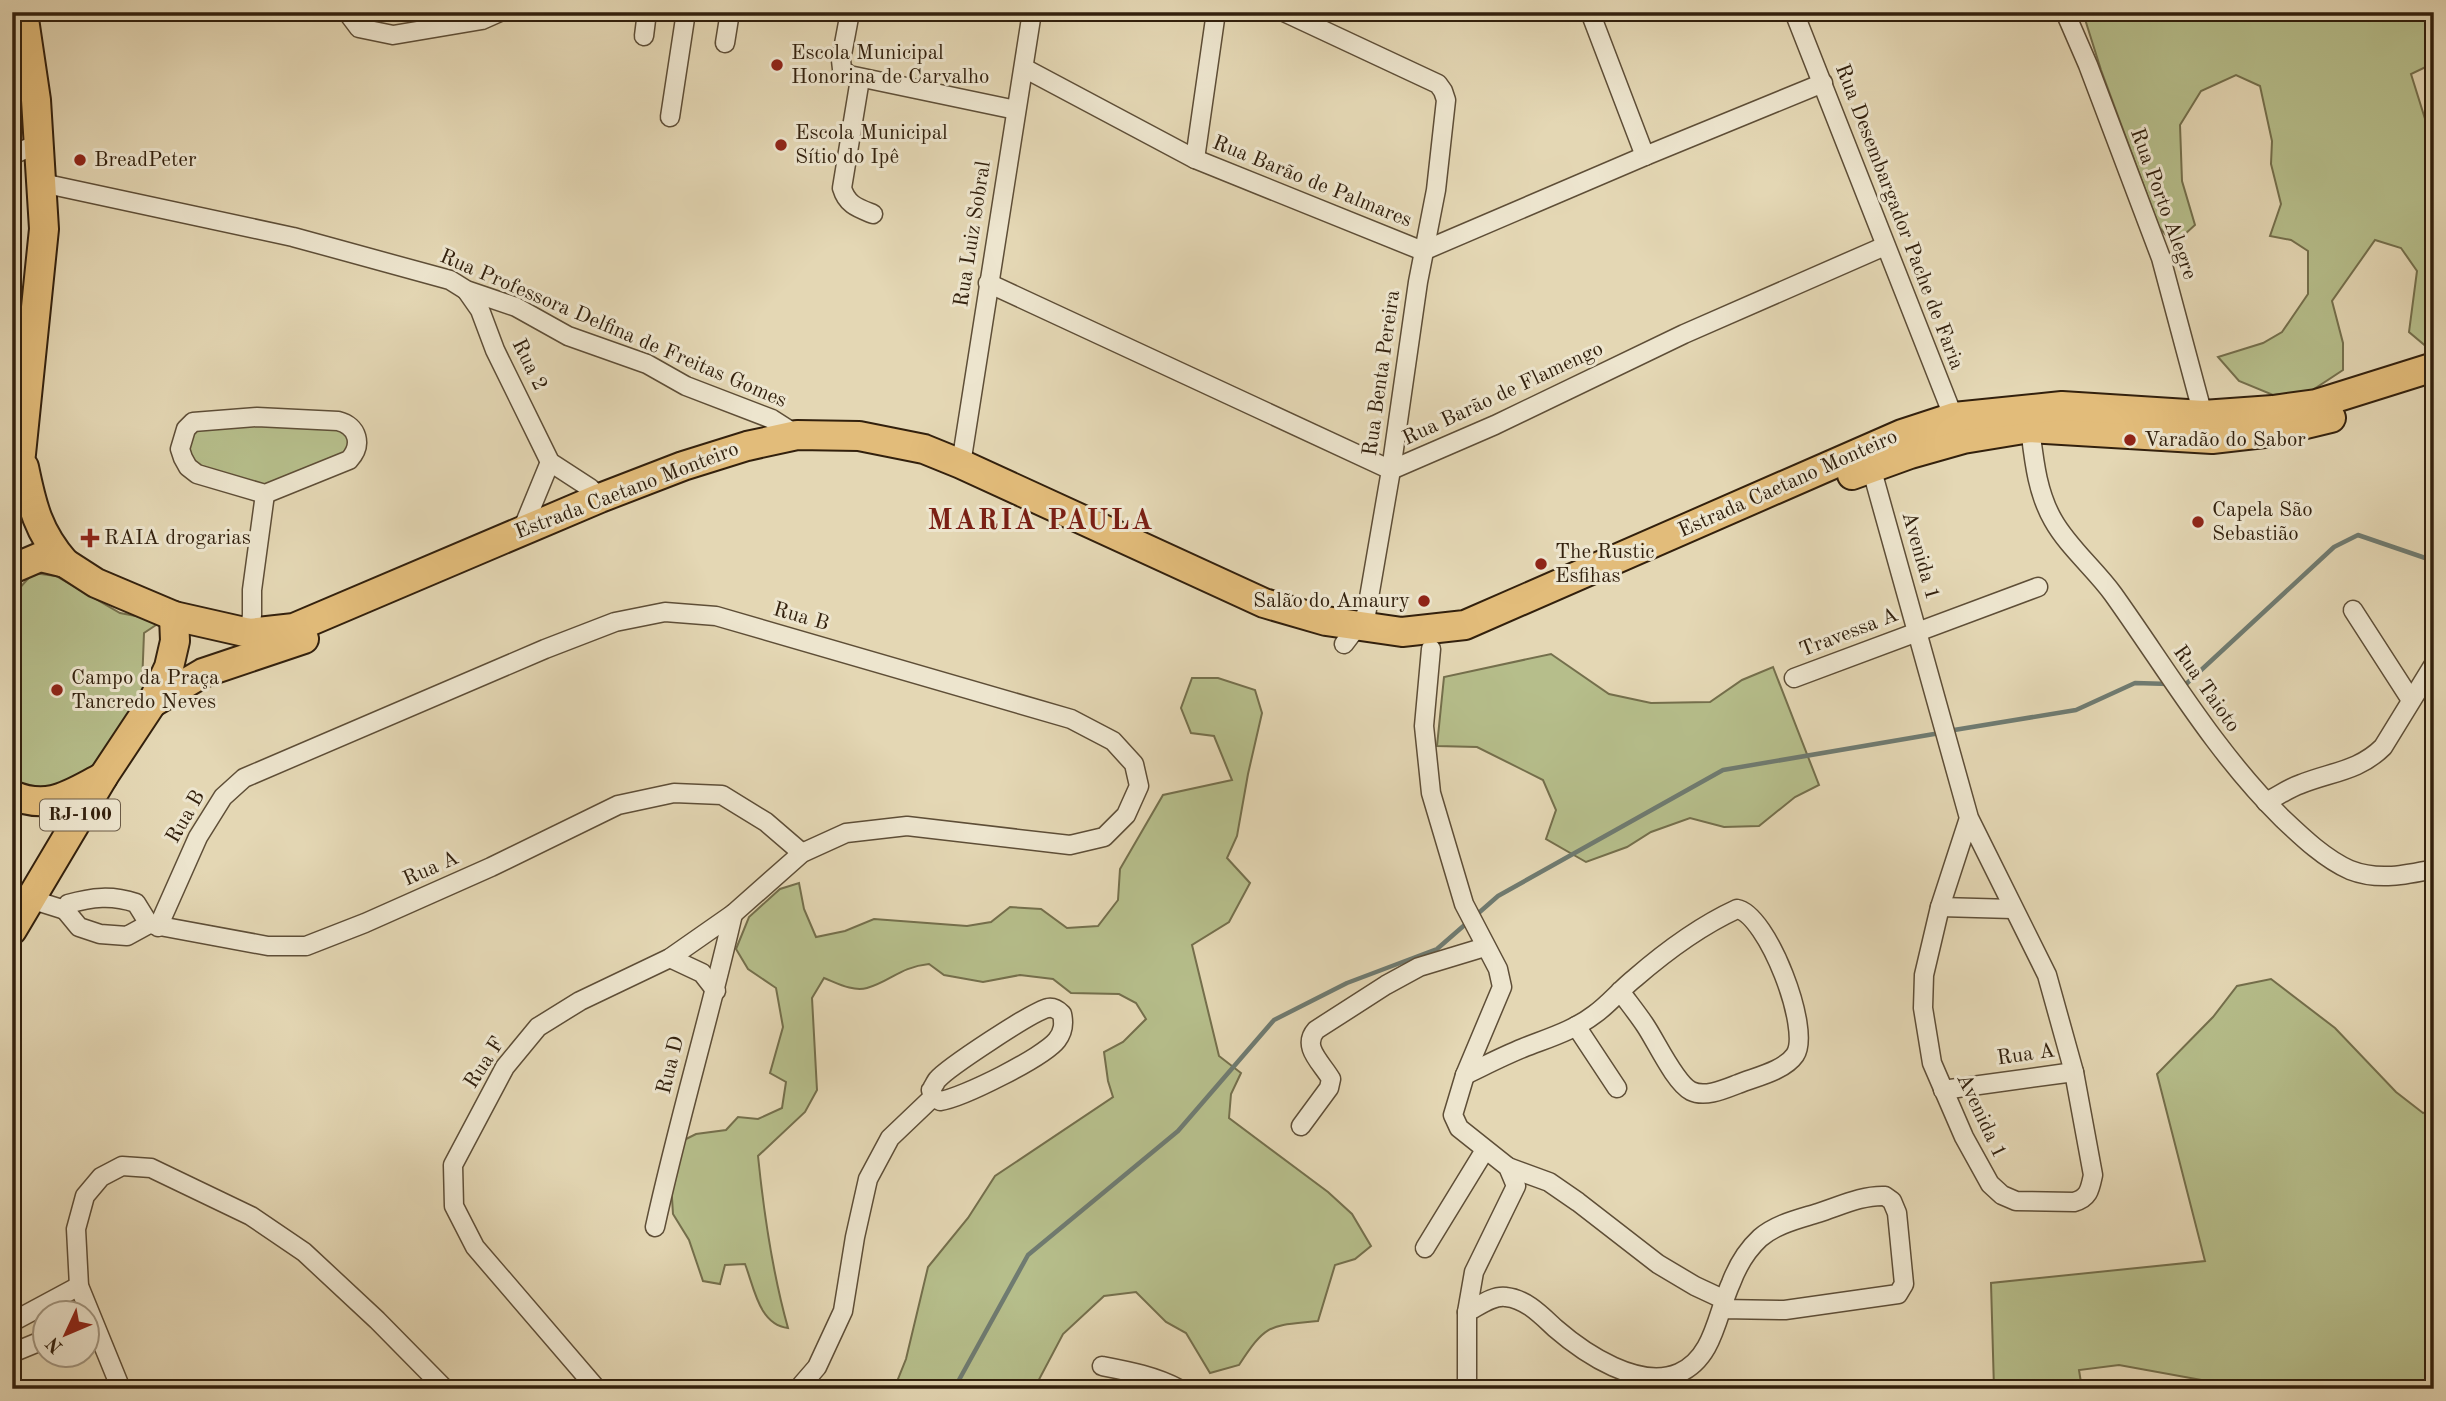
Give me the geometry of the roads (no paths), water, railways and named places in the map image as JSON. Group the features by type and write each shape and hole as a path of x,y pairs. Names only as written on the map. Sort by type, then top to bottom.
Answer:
{"main road":[{"path":"12,502 21,454 44,229 40,143 23,12"},
{"name":"Estrada Caetano Monteiro","path":"152,703 203,673 333,629 475,566 761,458 804,452 851,453 896,458 935,469 1271,624 1351,636 1401,650 1431,649 1474,640 1998,411 2062,406 2233,415 2316,404 2434,367"},
{"name":"Estrada Caetano Monteiro","path":"12,569 40,557 65,564 96,583 174,616 249,633 294,628 522,530 708,458 797,435 859,436 924,449 961,464 1264,603 1326,621 1351,636 1465,625 1902,434 1958,428 2029,428 2212,439 2273,432 2340,416 2434,386"},
{"name":"Estrada Caetano Monteiro","path":"21,454 34,513 48,544 65,564"},
{"name":"RJ-100","path":"12,930 103,778 152,703 169,667 175,641 174,616"},
{"path":"12,795 30,803 48,802 103,778"}],"street":[{"path":"347,12 359,28 393,35 482,20 500,12"},
{"path":"644,36 646,12"},
{"path":"670,117 686,12"},
{"path":"725,43 730,12"},
{"path":"850,12 841,61 842,69 849,75 1016,110"},
{"name":"Rua Luiz Sobral","path":"961,464 1032,12"},
{"path":"1195,159 1216,12"},
{"name":"Rua Benta Pereira","path":"1284,12 1438,84 1446,100 1437,190 1423,251 1391,470 1366,615 1351,636"},
{"path":"1590,12 1645,156"},
{"name":"Rua Desembargador Pache de Faria","path":"1794,12 1958,428"},
{"name":"Rua Porto Alegre","path":"2065,12 2088,65 2161,258 2203,415"},
{"name":"Rua Barão de Palmares","path":"1024,68 1195,159 1423,251 1823,83"},
{"path":"860,79 842,188 845,198 853,205 873,214"},
{"path":"12,155 40,143"},
{"name":"Rua Professora Delfina de Freitas Gomes","path":"42,183 304,240 450,280 466,290 516,307 576,339 647,364 686,386 772,419 797,435"},
{"name":"Rua Barão de Flamengo","path":"988,283 1391,470 1496,425 1684,334 1885,246"},
{"name":"Rua 2","path":"466,290 480,310 495,350 550,462"},
{"path":"257,417 338,421 352,427 358,441 354,455 349,460 265,494 197,474 188,467 180,449 186,429 193,422 257,417"},
{"name":"Rua Taioto","path":"2029,428 2040,492 2053,521 2112,592 2224,755 2266,803 2306,841 2349,869 2374,876 2399,876 2434,869"},
{"path":"522,530 550,462 590,488 600,498"},
{"name":"Avenida 1","path":"1871,467 1969,818 2047,975 2074,1072 2093,1175 2090,1192 2083,1200 2016,1201 2001,1195 1980,1169 1932,1063 1923,1008 1924,975 1940,907 1969,818"},
{"path":"249,633 265,494"},
{"name":"Travessa A","path":"1794,678 2038,587"},
{"path":"2353,610 2411,700"},
{"name":"Rua B","path":"153,926 198,837 223,797 244,778 615,622 665,612 716,616 1070,719 1113,741 1134,764 1139,786 1135,796 1126,815 1104,837 1070,845 907,826 846,833 802,853"},
{"path":"1431,649 1424,726 1431,793 1464,904 1498,969 1502,987 1465,1075 1453,1115 1459,1128 1508,1167 1549,1182 1658,1264 1723,1304 1785,1310 1898,1294 1904,1284 1897,1213 1892,1201 1885,1196 1858,1199 1783,1224 1761,1237 1747,1253 1730,1283 1723,1304 1714,1331 1699,1359 1681,1372 1657,1379 1629,1374 1591,1354 1519,1300 1503,1296 1467,1312"},
{"path":"2266,803 2298,785 2360,766 2372,758 2383,747 2434,664"},
{"name":"Rua A","path":"65,910 79,927 100,933 127,936 153,926 268,946 306,946 491,867 618,805 674,793 722,795 766,822 802,853"},
{"name":"Rua F","path":"597,1389 475,1247 454,1206 453,1165 505,1067 538,1027 580,1001 670,958 733,914 802,853"},
{"path":"30,899 65,910 68,904 84,899 120,897 136,902 153,926"},
{"path":"1940,907 2013,909"},
{"path":"1465,1075 1576,1026 1597,1013 1620,991 1646,968 1701,929 1737,909 1748,915 1763,935 1781,968 1796,1014 1798,1049 1794,1058 1784,1065 1750,1079 1707,1093 1691,1091 1678,1078 1620,991"},
{"name":"Rua D","path":"655,1227 698,1048 716,991 733,914"},
{"path":"1301,1126 1329,1088 1331,1079 1309,1047 1310,1037 1316,1030 1419,967 1485,947"},
{"path":"670,958 702,973 716,991"},
{"path":"1046,1008 1056,1009 1062,1014 1064,1026 1058,1040 1044,1051 957,1097 940,1101 933,1097 931,1090 947,1071 1017,1024 1046,1008"},
{"path":"1576,1026 1617,1088"},
{"name":"Rua A","path":"1943,1090 2074,1072"},
{"path":"797,1389 817,1367 842,1311 869,1179 890,1138 933,1097"},
{"path":"1425,1248 1485,1150"},
{"path":"83,1300 79,1286 76,1229 85,1196 101,1177 122,1166 151,1168 251,1216 304,1252 377,1320 445,1389"},
{"path":"1467,1389 1467,1312 1474,1272 1516,1186 1508,1167"},
{"path":"12,1322 79,1286"},
{"path":"12,1353 32,1345"},
{"path":"102,1347 121,1389"},
{"path":"1102,1366 1131,1371 1168,1382 1180,1389"}],"waterway":[{"path":"2182,685 2334,547 2358,535 2434,561"},
{"path":"1948,731 2076,710 2135,683 2170,684"},
{"path":"1474,917 1498,896 1723,770 1940,733"},
{"path":"954,1389 1028,1255 1178,1131 1274,1020 1347,983 1437,949 1468,922"}],"place":[{"name":"Escola Municipal Honorina de Carvalho","path":"777,65"},
{"name":"Escola Municipal Sítio do Ipê","path":"781,145"},
{"name":"BreadPeter","path":"80,160"},
{"name":"Varadão do Sabor","path":"2130,440"},
{"name":"Capela São Sebastião","path":"2198,522"},
{"name":"RAIA drogarias","path":"90,538"},
{"name":"The Rustic Esfihas","path":"1541,564"},
{"name":"Salão do Amaury","path":"1424,601"},
{"name":"Campo da Praça Tancredo Neves","path":"57,690"}],"district":[{"name":"MARIA PAULA","path":"1041,522"}]}
